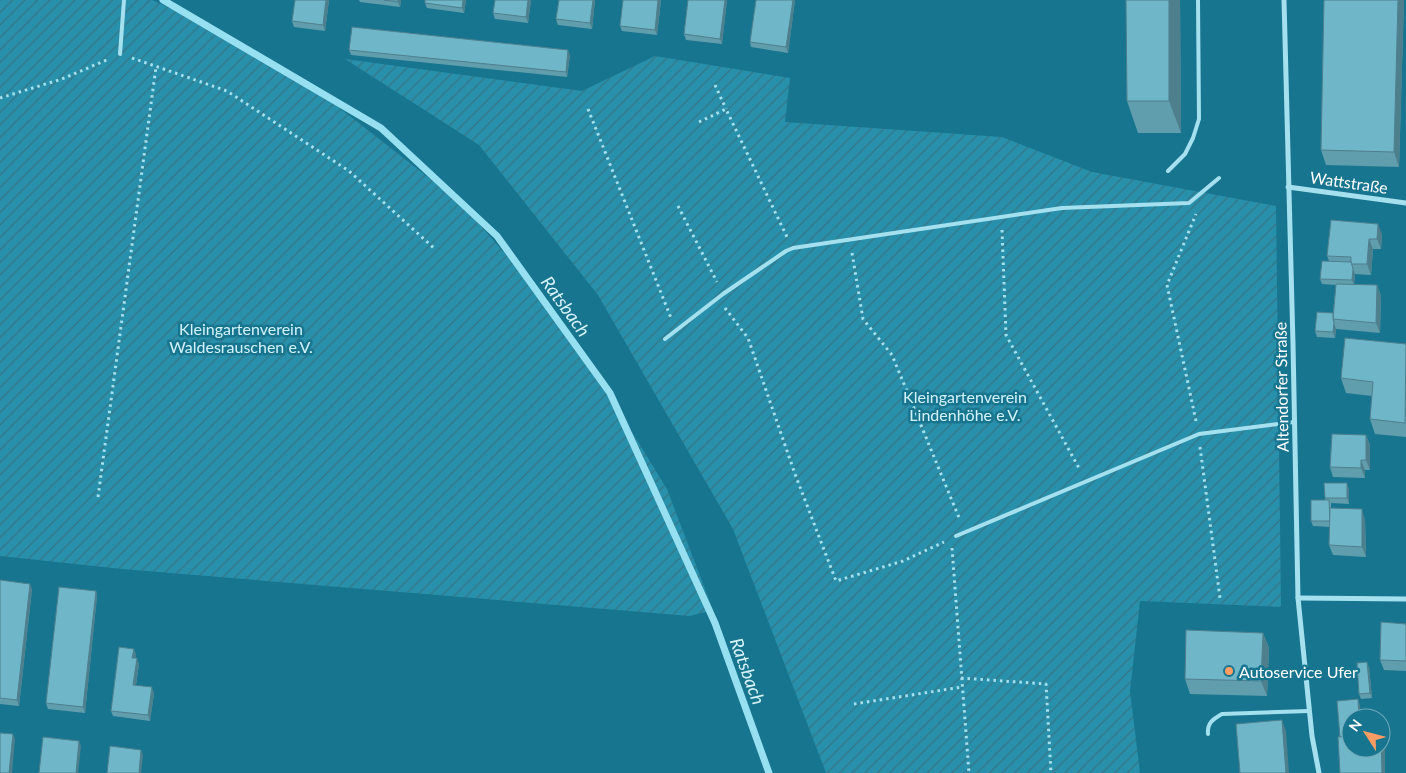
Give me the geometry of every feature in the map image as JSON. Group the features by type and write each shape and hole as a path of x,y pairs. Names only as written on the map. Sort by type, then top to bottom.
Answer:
{"street":[{"name":"Altendorfer Straße","path":"1284,0 1298,598 1309,710 1319,773"},
{"name":"Wattstraße","path":"1288,186 1406,203"},
{"path":"1298,598 1406,599"}],"lane":[{"path":"120,54 124,0"},
{"path":"1168,171 1185,154 1193,138 1199,118 1198,0"},
{"path":"666,338 723,294 793,248 1062,208 1189,203 1218,178"},
{"path":"956,536 1199,434 1294,422"},
{"path":"1208,734 1208,727 1213,719 1222,714 1309,710"}],"path":[{"path":"0,98 62,79 120,54 227,91 349,171 436,250"},
{"path":"98,497 156,67"},
{"path":"715,85 793,248"},
{"path":"588,109 676,330"},
{"path":"699,122 726,109"},
{"path":"1207,188 1167,285 1199,434 1220,598"},
{"path":"678,206 723,294"},
{"path":"1002,216 1006,335 1086,482"},
{"path":"849,240 863,319 892,355 965,532"},
{"path":"718,298 748,338 836,580 903,562 956,536"},
{"path":"956,536 951,551 969,773"},
{"path":"962,678 1046,684 1051,773"},
{"path":"854,704 962,687"}],"green space":[{"name":"Kleingartenverein Waldesrauschen e.V.","path":"0,0 152,0 205,24 337,106 461,203 533,286 595,372 667,489 713,610 690,616 122,569 0,556"},
{"name":"Kleingartenverein Lindenhöhe e.V.","path":"655,56 790,78 785,122 1002,137 1092,172 1276,206 1281,607 1140,601 1130,691 1140,773 826,773 733,529 598,295 479,145 345,59 582,91"}],"building":[{"path":"295,0 326,0 323,25 292,21"},
{"path":"425,0 463,0 462,8 425,3"},
{"path":"495,0 528,0 526,17 493,13"},
{"path":"559,0 593,0 590,23 556,19"},
{"path":"623,0 658,0 655,30 620,26"},
{"path":"688,0 725,0 720,39 684,34"},
{"path":"756,0 793,0 786,47 750,42"},
{"path":"1126,0 1169,0 1169,101 1127,101"},
{"path":"1324,0 1398,0 1394,152 1321,150"},
{"path":"352,27 568,50 566,72 349,50"},
{"path":"1331,220 1378,224 1377,239 1369,239 1367,264 1351,264 1351,257 1327,256"},
{"path":"1322,261 1351,262 1353,269 1352,280 1320,279"},
{"path":"1336,284 1377,285 1376,323 1333,319"},
{"path":"1317,312 1333,313 1333,332 1315,331"},
{"path":"1345,338 1406,344 1405,423 1370,419 1373,382 1341,378"},
{"path":"1332,434 1366,435 1366,460 1361,460 1361,468 1330,467"},
{"path":"1324,483 1347,483 1347,498 1325,498"},
{"path":"1311,500 1329,500 1330,521 1311,521"},
{"path":"1330,508 1362,509 1362,547 1329,545"},
{"path":"0,580 30,584 17,700 0,698"},
{"path":"59,587 96,591 83,707 46,703"},
{"path":"1381,622 1406,624 1406,661 1380,660"},
{"name":"Autoservice Ufer","path":"1186,630 1263,633 1261,681 1185,679"},
{"path":"119,647 134,649 132,658 137,658 133,685 152,687 148,715 111,711"},
{"path":"1367,662 1370,693 1359,694 1357,663"},
{"path":"1358,699 1358,708 1341,708 1341,737 1340,737 1337,701"},
{"path":"1282,720 1286,773 1240,773 1236,724"},
{"path":"0,733 13,734 9,773 0,773"},
{"path":"43,737 79,741 76,773 39,773"},
{"path":"1338,737 1341,737 1341,758 1382,758 1382,773 1340,773"},
{"path":"110,746 141,750 139,773 107,773"}],"waterway":[{"name":"Ratsbach","path":"163,0 381,128 497,236 610,393 715,623 769,773"}],"place":[{"name":"Autoservice Ufer","path":"1229,671"}]}
